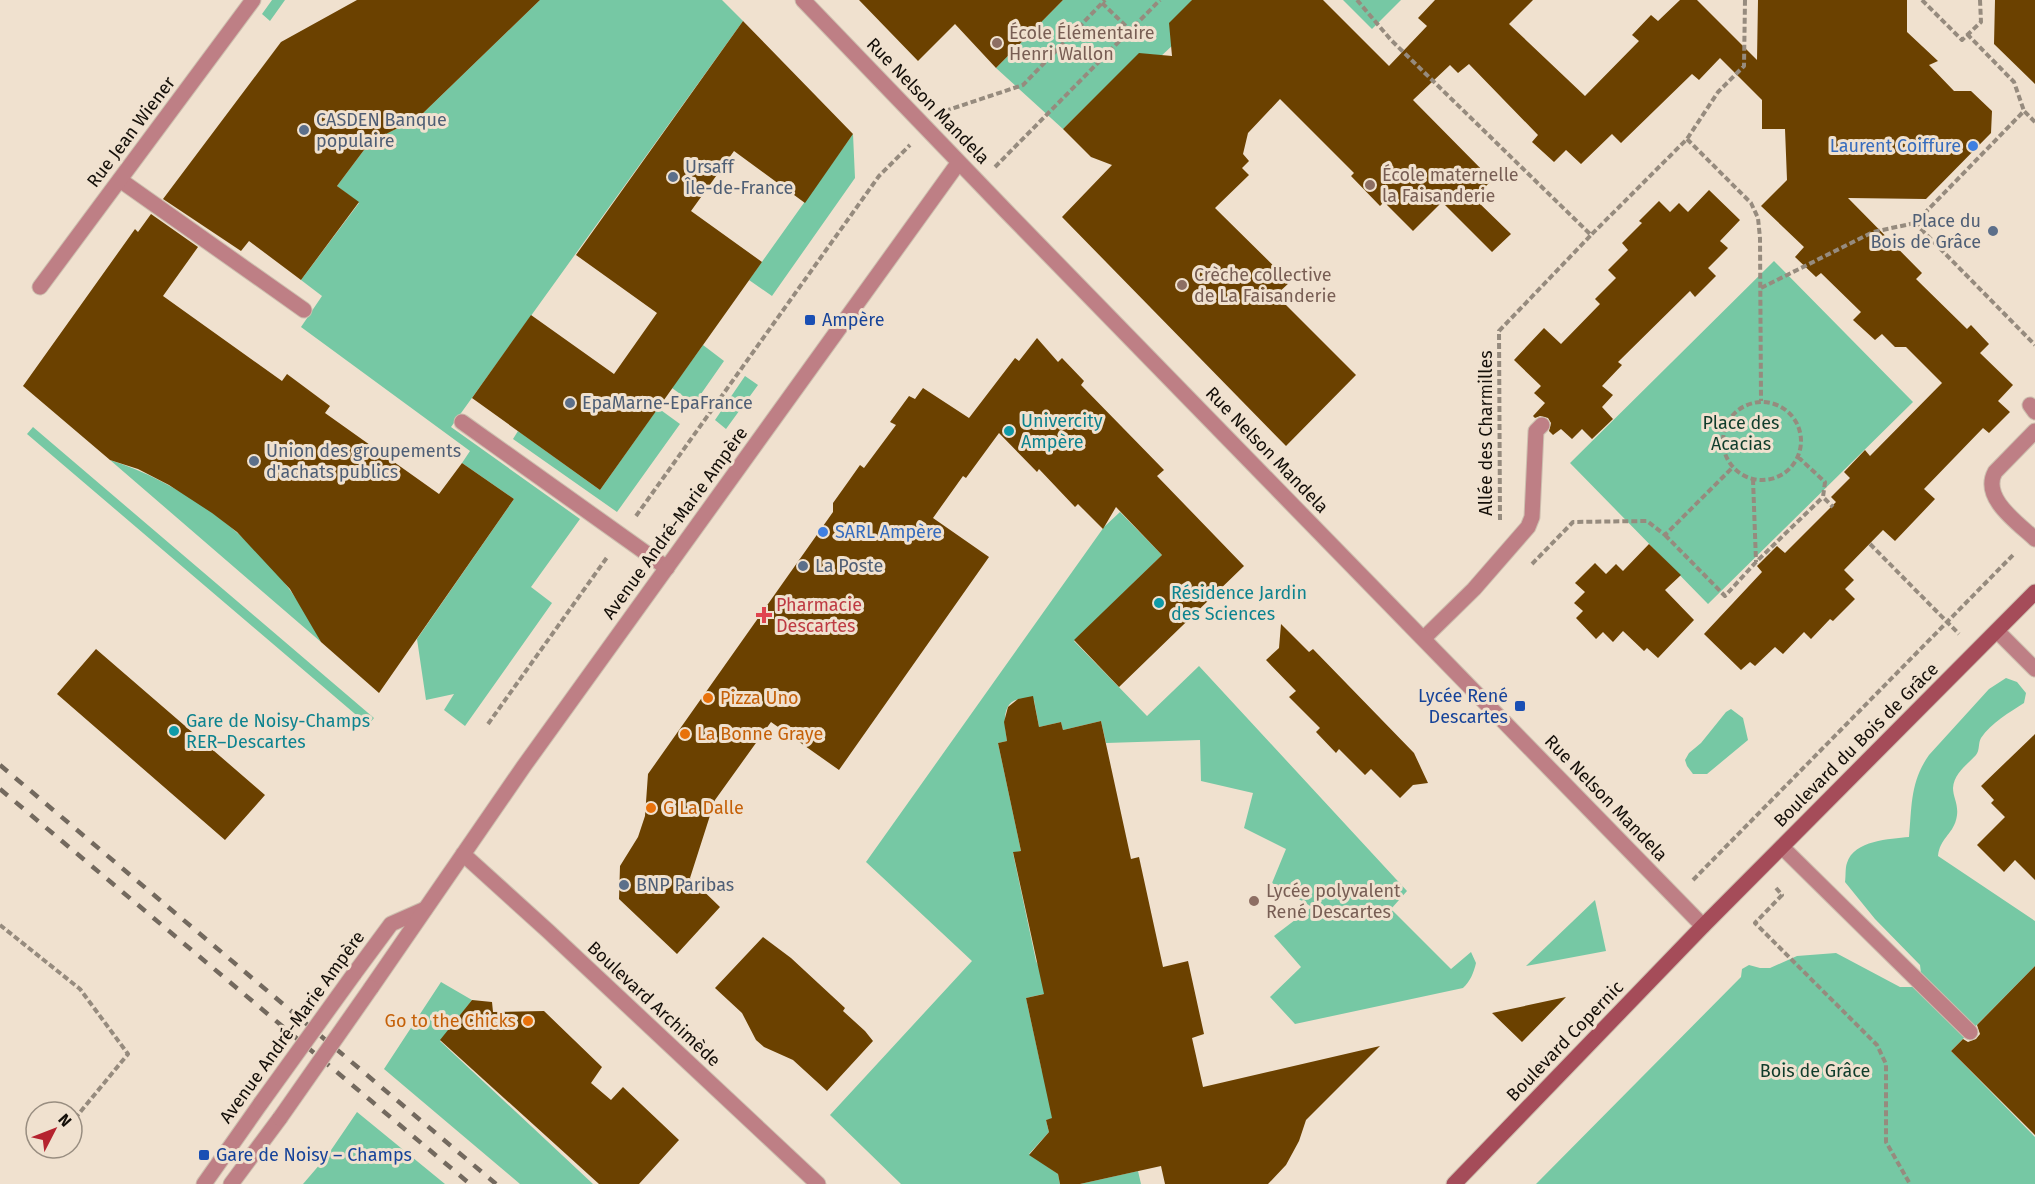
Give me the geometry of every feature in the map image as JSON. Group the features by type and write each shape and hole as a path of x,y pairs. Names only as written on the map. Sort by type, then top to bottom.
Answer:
{"street":[{"name":"Rue Jean Wiener","path":"40,287 253,0"},
{"name":"Rue Nelson Mandela","path":"803,0 1703,926"},
{"name":"Avenue André-Marie Ampère","path":"231,1184 280,1118 530,757 959,162"},
{"path":"120,180 304,310"},
{"path":"462,422 667,567"},
{"path":"1424,638 1474,589 1531,522 1536,431 1542,425"},
{"path":"2034,537 1997,501 1991,480 1995,472 2035,431"},
{"name":"Boulevard du Bois de Grâce","path":"1703,926 2035,592"},
{"path":"1997,631 2035,669"},
{"path":"1782,847 1970,1032"},
{"name":"Boulevard Archimède","path":"463,854 818,1184"},
{"name":"Avenue André-Marie Ampère","path":"204,1184 391,924 425,909"},
{"name":"Boulevard Copernic","path":"1454,1184 1703,926"}],"path":[{"path":"980,182 1160,0"},
{"path":"1357,0 1391,40 1591,235"},
{"name":"Allée des Charmilles","path":"1500,560 1500,331 1687,139 1718,92 1744,66 1745,0"},
{"path":"1922,0 1962,39 1981,22 1980,0"},
{"path":"488,724 879,176 943,111 1023,85 1103,1 1130,30"},
{"path":"1967,34 2014,82 2024,111 2035,122"},
{"path":"1761,288 1873,231 1915,223 2024,111"},
{"path":"1687,139 1750,203 1758,218 1761,288 1761,401"},
{"path":"1915,223 2035,345"},
{"path":"1761,401 1774,403 1786,409 1795,419 1800,431 1801,444 1798,457 1790,468 1779,476 1766,480 1745,477 1733,467 1726,457 1723,444 1726,426 1737,410 1748,404 1761,401"},
{"path":"1524,572 1573,522 1647,521 1665,535 1725,596 1756,562 1823,497 1825,482 1798,457"},
{"path":"1665,535 1733,467"},
{"path":"1753,479 1756,562"},
{"path":"1823,497 1833,507"},
{"path":"1676,898 1947,622 2034,537"},
{"path":"1870,544 1976,651"},
{"path":"1759,870 1782,895 1755,923 1876,1045 1886,1064 1886,1142 1910,1184"},
{"path":"0,925 80,989 128,1054 84,1107"}],"green space":[{"path":"272,0 285,0 270,21 262,14"},
{"path":"540,0 722,0 743,21 451,427 580,519 531,587 552,603 465,726 444,710 454,694 426,700 417,639 514,499 462,463 470,451 301,327 322,296 301,280 359,203 337,186 370,142 418,118"},
{"path":"1063,0 1192,0 1174,44 1159,58 1156,55 1139,54 1063,129 996,68"},
{"path":"1343,0 1401,0 1372,29"},
{"path":"853,134 855,178 772,296 749,280"},
{"name":"Place des Acacias","path":"1774,261 1913,402 1708,604 1570,463"},
{"path":"703,345 724,361 694,404 672,388"},
{"path":"745,376 758,385 726,429 715,420"},
{"path":"658,408 680,424 617,512 513,439 518,431 600,490"},
{"path":"33,427 374,718 368,725 27,434"},
{"path":"110,460 187,495 232,529 273,568 307,616 321,642"},
{"path":"1120,512 1162,555 1074,641 1147,716 1199,666 1407,891 1391,909 1451,969 1471,952 1476,963 1474,970 1470,980 1463,988 1295,1024 1270,997 1301,967 1274,936 1312,907 1272,883 1286,849 1244,828 1253,793 1201,781 1200,740 1106,743 1101,721 1063,730 1061,722 1039,727 1034,700 1013,701 1006,710 1005,716 1007,741 998,743 1021,851 1013,853 1036,961 1052,992 1026,998 1042,1071 1077,1112 1046,1120 1049,1132 1029,1154 1058,1174 1060,1184 901,1184 830,1115 972,961 866,862 1104,527"},
{"name":"Bois de Grâce","path":"2006,678 2017,682 2026,693 2024,703 1990,727 1980,740 1976,755 1956,778 1953,788 1957,810 1956,820 1941,845 1938,856 2035,921 2035,966 1951,1051 2035,1137 2035,1184 1536,1184 1741,977 1742,969 1749,965 1770,968 1797,956 1836,953 1900,987 1914,987 1921,973 1920,965 1875,919 1845,882 1846,865 1851,855 1865,845 1909,837 1915,785 1929,755 1989,689"},
{"path":"1731,709 1743,718 1748,740 1707,774 1693,774 1685,760 1689,753"},
{"path":"1595,900 1606,951 1526,966"},
{"path":"441,982 472,1000 440,1041 593,1184 520,1184 384,1069"},
{"path":"357,1112 445,1184 303,1184 327,1156"},
{"path":"1138,1171 1141,1184 1080,1184"}],"building":[{"name":"CASDEN Banque populaire","path":"357,0 540,0 418,118 370,142 337,186 359,202 301,280 249,241 241,251 163,199 281,42"},
{"name":"École Élémentaire Henri Wallon","path":"859,0 1063,0 996,68 955,24 918,61"},
{"path":"1192,0 1323,0 1389,66 1427,26 1418,18 1435,0 1533,0 1509,24 1585,96 1639,41 1632,35 1651,15 1658,21 1680,0 1697,0 1757,60 1758,0 1907,0 1907,32 1938,61 1929,65 1954,91 1971,91 1992,111 1991,133 1926,199 1848,198 1922,273 1916,279 1967,329 1971,325 1989,344 1980,353 2013,385 1998,401 2010,412 1989,433 1983,428 1924,489 1935,499 1895,541 1883,530 1844,570 1854,580 1845,589 1855,599 1833,621 1830,619 1811,639 1804,632 1783,654 1775,647 1755,666 1750,662 1741,670 1704,634 1762,572 1757,566 1777,546 1785,553 1836,502 1831,497 1850,478 1844,472 1865,450 1870,456 1942,383 1906,347 1895,347 1882,334 1875,340 1853,320 1861,312 1821,273 1816,277 1795,257 1804,247 1761,206 1787,180 1785,129 1762,129 1762,100 1720,58 1699,80 1692,74 1621,143 1612,134 1581,164 1566,150 1554,162 1532,142 1538,135 1469,64 1458,73 1450,65 1413,100 1492,180 1474,198 1511,234 1492,252 1442,202 1413,231 1384,202 1380,206 1351,176 1354,173 1280,99 1248,133 1243,154 1249,161 1242,168 1249,175 1215,208 1290,282 1276,295 1356,375 1286,446 1062,217 1112,165 1091,157 1063,129 1139,53 1172,56 1169,23"},
{"path":"1995,0 2035,0 2035,84 1994,44"},
{"name":"Ursaff Île-de-France","path":"743,21 853,134 805,203 734,151 691,211 762,262 600,490 472,398 531,315 614,374 657,313 576,255"},
{"path":"1709,190 1740,220 1720,241 1728,248 1708,268 1716,276 1695,297 1690,291 1618,362 1622,365 1602,386 1613,395 1602,407 1613,419 1592,439 1582,429 1572,439 1561,429 1553,435 1549,431 1551,423 1548,418 1533,416 1545,403 1534,393 1541,386 1514,360 1544,328 1561,344 1600,304 1595,299 1616,278 1608,270 1628,250 1622,243 1659,201 1670,212 1679,203 1688,212"},
{"name":"Union des groupements d'achats publics","path":"151,214 198,247 163,296 282,381 287,374 330,406 325,413 439,494 462,463 514,499 379,693 321,642 290,589 237,532 169,485 138,469 110,460 23,386 135,229 138,232"},
{"path":"1037,338 1058,362 1062,358 1084,381 1081,385 1164,470 1157,476 1244,566 1119,687 1074,640 1162,555 1116,507 1103,529 1078,504 1075,507 1039,469 1037,472 999,433 966,478 963,476 933,518 989,557 839,770 771,722 715,800 690,878 720,907 677,954 619,899 620,866 638,837 645,816 648,774 833,512 833,503 860,465 864,468 896,425 890,422 909,396 915,399 923,388 969,418 1015,358 1019,361"},
{"path":"1649,544 1681,575 1665,590 1694,620 1658,658 1647,648 1644,651 1623,631 1613,642 1603,632 1596,639 1576,618 1583,611 1574,603 1585,592 1575,583 1595,563 1606,574 1616,564 1623,571"},
{"path":"1281,624 1309,652 1313,649 1414,753 1428,783 1413,785 1400,798 1371,769 1365,775 1339,749 1336,753 1316,732 1320,728 1289,697 1296,691 1266,660 1279,648"},
{"name":"Gare de Noisy-Champs RER–Descartes","path":"96,649 265,795 225,840 57,694"},
{"path":"1033,696 1039,727 1061,722 1063,730 1101,721 1131,859 1139,857 1163,967 1188,961 1204,1034 1192,1038 1203,1087 1380,1046 1306,1120 1299,1141 1286,1165 1268,1184 1165,1184 1161,1166 1080,1184 1060,1184 1058,1174 1029,1155 1049,1132 1046,1120 1052,1118 1026,998 1044,994 1013,852 1021,851 998,743 1007,741 1004,722 1008,707 1018,699"},
{"path":"2035,734 2035,880 2015,860 2004,872 1977,845 2005,817 1991,803 1994,800 1981,786"},
{"path":"763,937 791,958 845,1008 843,1011 873,1041 827,1091 793,1060 764,1047 756,1040 742,1013 715,988"},
{"path":"2035,966 2035,1135 1951,1051 1963,1039 1968,1042 1976,1039 1980,1034 1977,1025"},
{"path":"1566,997 1522,1042 1492,1013"},
{"path":"472,1000 492,1002 493,1012 544,1011 602,1067 591,1083 611,1100 623,1087 679,1140 639,1184 599,1184 440,1040"}],"railway":[{"path":"0,765 496,1184"},
{"path":"0,789 470,1184"}],"place":[{"name":"École Élémentaire Henri Wallon","path":"997,43"},
{"name":"CASDEN Banque populaire","path":"304,130"},
{"name":"Laurent Coiffure","path":"1973,146"},
{"name":"Ursaff Île-de-France","path":"673,177"},
{"name":"École maternelle la Faisanderie","path":"1370,185"},
{"name":"Place du Bois de Grâce","path":"1993,231"},
{"name":"Crèche collective de La Faisanderie","path":"1182,285"},
{"name":"Ampère","path":"810,320"},
{"name":"EpaMarne-EpaFrance","path":"570,403"},
{"name":"Univercity Ampère","path":"1009,431"},
{"name":"Union des groupements d'achats publics","path":"254,461"},
{"name":"SARL Ampère","path":"823,532"},
{"name":"La Poste","path":"803,566"},
{"name":"Résidence Jardin des Sciences","path":"1159,603"},
{"name":"Pharmacie Descartes","path":"764,615"},
{"name":"Pizza Uno","path":"708,698"},
{"name":"Lycée René Descartes","path":"1520,706"},
{"name":"Gare de Noisy-Champs RER–Descartes","path":"174,731"},
{"name":"La Bonne Graye","path":"685,734"},
{"name":"G La Dalle","path":"651,808"},
{"name":"BNP Paribas","path":"624,885"},
{"name":"Lycée polyvalent René Descartes","path":"1254,901"},
{"name":"Go to the Chicks","path":"528,1021"},
{"name":"Gare de Noisy – Champs","path":"204,1155"}]}
